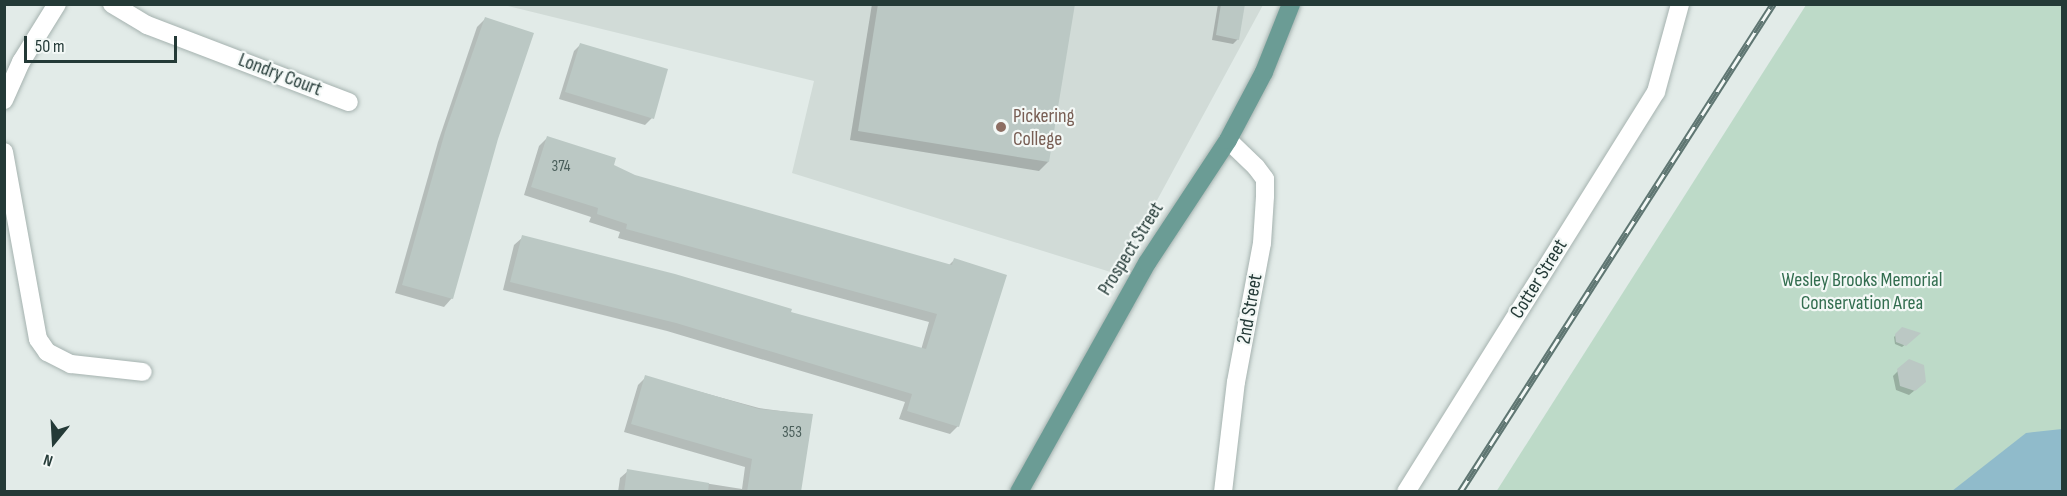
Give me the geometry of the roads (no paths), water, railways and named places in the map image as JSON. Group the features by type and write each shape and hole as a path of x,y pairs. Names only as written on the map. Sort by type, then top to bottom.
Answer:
{"main road":[{"name":"Prospect Street","path":"1019,492 1147,263 1228,140 1283,31 1292,4"}],"street":[{"path":"4,100 21,62 57,4"},
{"name":"Londry Court","path":"112,4 147,25 349,102"},
{"name":"Cotter Street","path":"1406,492 1656,92 1666,64 1680,4"},
{"name":"2nd Street","path":"1222,492 1236,382 1262,243 1265,196 1260,173 1240,148 1228,140"},
{"path":"4,152 38,339 46,352 71,364 143,372"}],"water":[{"path":"2062,429 2062,491 1952,491 2026,433"}],"railway":[{"path":"1460,492 1773,4"}],"place":[{"name":"Pickering College","path":"1001,127"}],"park label":[{"name":"Wesley Brooks Memorial Conservation Area","path":"1862,292"}]}
